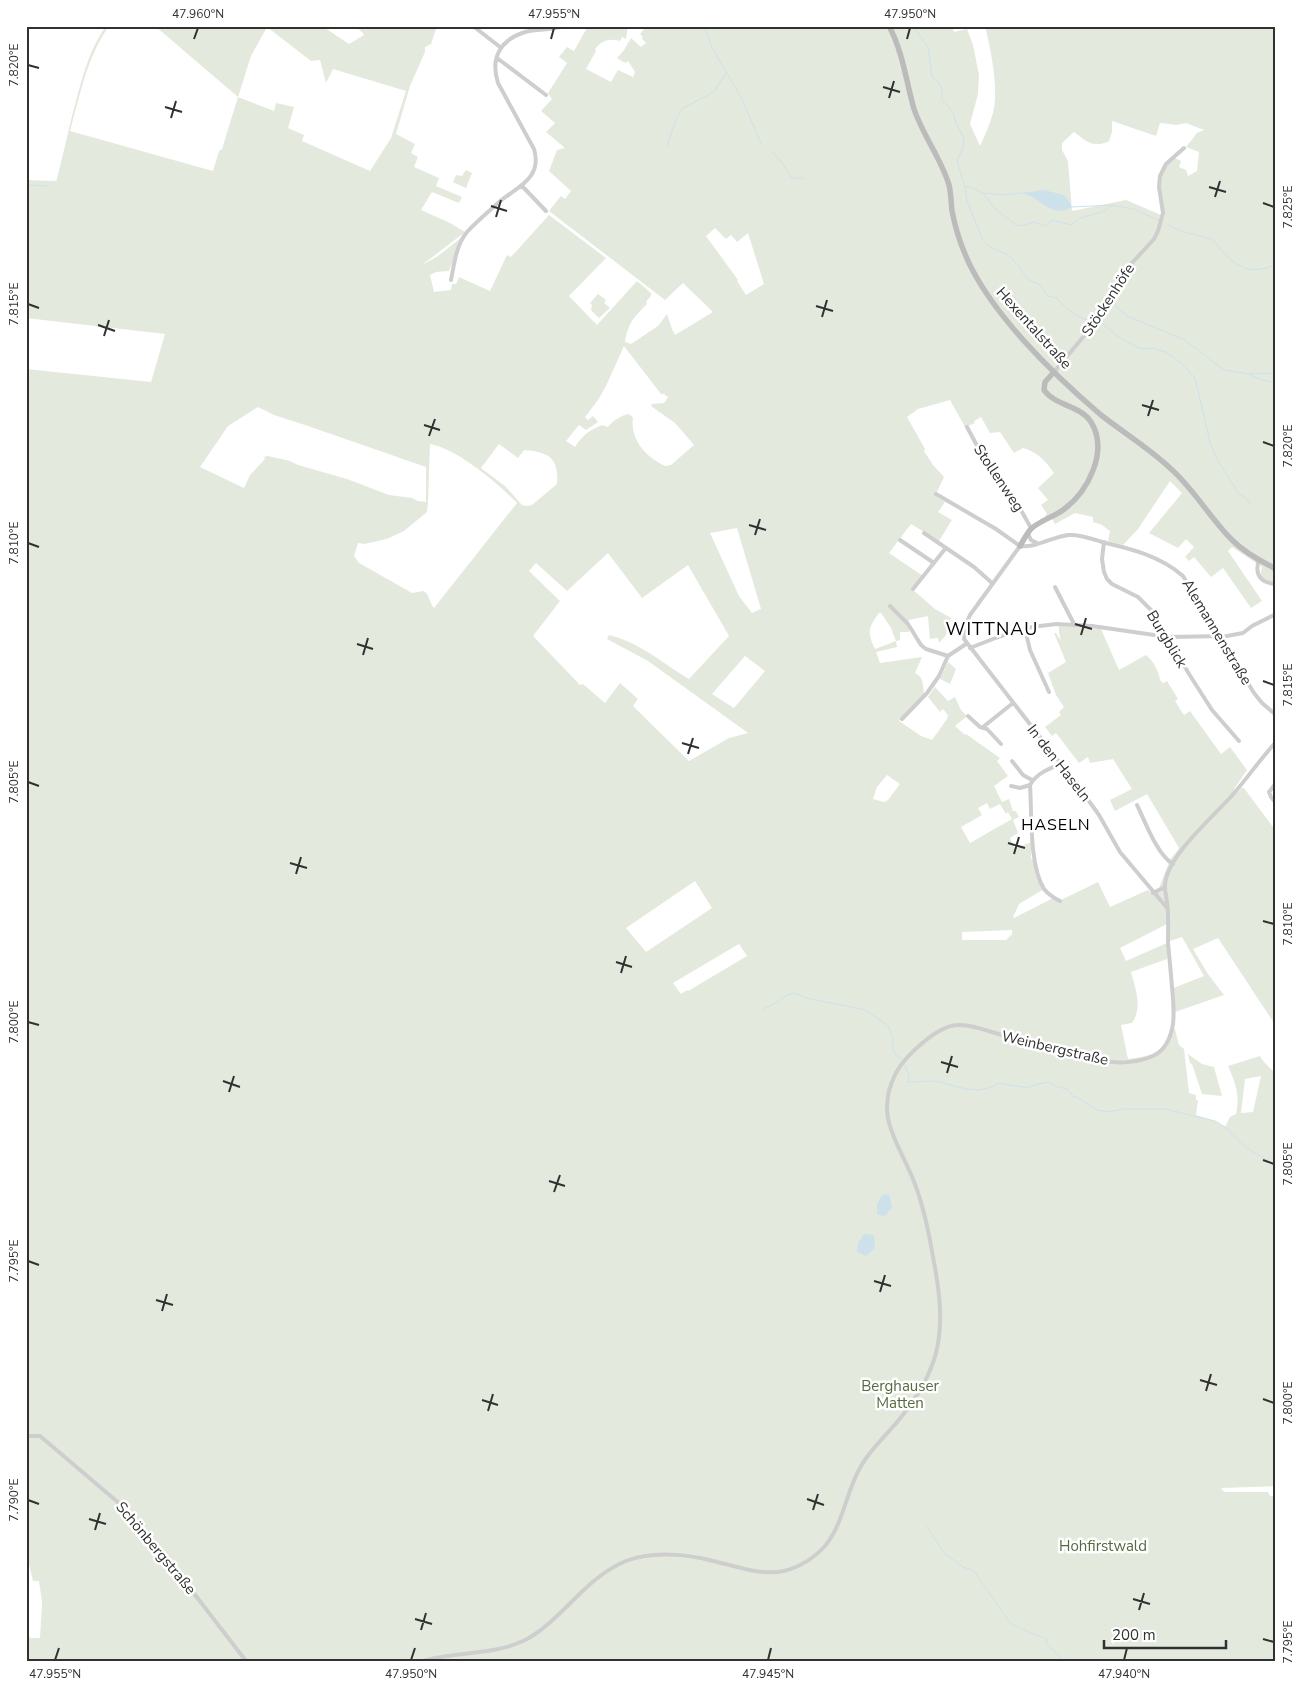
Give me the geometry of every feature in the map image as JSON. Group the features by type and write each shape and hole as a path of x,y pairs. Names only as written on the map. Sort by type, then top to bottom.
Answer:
{"main road":[{"name":"Hexentalstraße","path":"889,26 898,46 914,110 945,172 955,224 965,255 979,283 1032,349 1054,372 1101,414 1169,467 1190,488 1232,540 1259,560 1276,569"},
{"path":"1020,546 1029,531 1075,501 1091,475 1097,450 1097,437 1090,421 1078,411 1052,398 1044,390 1045,382 1054,372"}],"street":[{"path":"473,26 500,47"},
{"path":"451,280 459,248 466,234 499,202 522,186 533,173 537,157 494,72 500,47 526,32 564,26"},
{"path":"497,58 546,95"},
{"name":"Stöckenhöfe","path":"1054,372 1094,324 1122,274 1154,238 1158,231 1162,213 1159,187 1160,176 1166,164 1184,148"},
{"path":"522,186 546,210"},
{"name":"Stollenweg","path":"968,427 990,470 1013,496 1029,531"},
{"path":"902,719 927,693 939,676 948,656 966,644 964,634 966,624 974,608 1020,546 996,529 936,494"},
{"path":"1029,531 1031,540 1037,543"},
{"path":"924,533 974,567 992,583"},
{"name":"Alemannenstraße","path":"1020,546 1070,535 1081,536 1134,550 1172,566 1183,576 1254,693 1276,715"},
{"path":"900,540 934,563"},
{"name":"Burgblick","path":"1104,542 1102,559 1107,579 1112,584 1138,597 1149,607 1168,636 1185,669 1212,710 1239,741"},
{"path":"913,589 945,549"},
{"path":"1259,560 1257,569 1260,579 1265,583 1276,584"},
{"path":"1055,587 1074,624"},
{"path":"890,606 908,624 921,645 926,649 948,656"},
{"path":"970,648 998,637 1036,626 1074,624 1168,636 1228,636 1243,633 1256,623 1275,616"},
{"path":"1025,629 1030,650 1049,692"},
{"name":"In den Haseln","path":"966,644 1062,765 1099,815 1120,852 1168,909"},
{"path":"982,727 1013,703"},
{"path":"968,716 987,729 1002,744"},
{"name":"Weinbergstraße","path":"423,1661 434,1657 496,1650 526,1640 594,1581 614,1567 633,1559 676,1555 708,1559 751,1570 780,1572 798,1566 822,1549 838,1523 851,1485 862,1464 922,1388 934,1360 940,1330 939,1291 924,1212 912,1176 895,1143 890,1128 888,1097 899,1067 916,1048 935,1034 957,1024 1005,1037 1067,1049 1106,1061 1135,1060 1153,1056 1164,1049 1169,1039 1174,1019 1165,882 1172,864 1206,821 1237,790 1276,742"},
{"path":"1012,761 1023,775 1032,780"},
{"path":"1060,901 1044,889 1033,856 1030,785 1032,780 1051,767 1062,765"},
{"path":"1276,782 1269,792 1276,803"},
{"path":"1011,786 1020,788 1030,785"},
{"path":"1137,805 1158,847 1166,860 1172,864"},
{"path":"1153,893 1165,887"},
{"name":"Schönbergstraße","path":"26,1436 40,1436 120,1504 160,1556 189,1587 246,1661"}],"green space":[{"path":"106,26 109,26 101,38 90,63 70,131 213,171 238,97 155,26 296,26 299,29 301,26 322,26 349,44 364,35 355,26 437,26 431,44 425,47 425,52 410,86 396,134 415,144 411,153 418,157 414,167 439,178 436,186 462,197 459,203 432,192 421,210 465,232 422,265 438,256 462,237 449,271 436,272 430,275 434,292 451,290 452,284 456,284 459,277 490,291 507,255 511,257 549,215 606,258 569,296 597,325 637,281 651,293 646,302 647,304 635,317 628,330 625,342 631,344 658,326 667,314 675,335 713,312 683,283 665,300 549,211 561,196 565,199 571,191 549,171 557,150 565,148 546,132 555,123 541,111 552,99 548,93 567,63 559,57 567,47 574,51 588,26 628,26 626,39 622,37 620,41 606,40 600,44 595,49 596,51 586,69 611,82 618,70 633,77 635,72 628,61 625,63 617,58 631,38 641,47 646,43 640,34 650,26 952,26 954,32 967,29 973,45 979,75 978,94 970,124 980,146 989,125 995,103 995,81 985,26 1276,26 1276,582 1265,581 1260,575 1262,567 1232,547 1228,551 1262,601 1251,608 1223,568 1211,577 1194,557 1189,561 1185,557 1194,547 1186,539 1178,548 1149,533 1182,493 1170,481 1138,529 1123,545 1108,541 1110,531 1102,525 1093,522 1093,517 1075,513 1055,524 1051,516 1047,518 1045,516 1047,514 1041,505 1048,500 1038,488 1054,473 1048,465 1037,454 1028,449 1023,448 1014,453 1000,432 990,433 981,417 974,421 975,423 965,427 950,400 918,409 907,417 925,449 924,451 944,477 935,496 945,502 938,512 952,520 939,541 911,524 889,553 923,576 912,589 935,609 951,618 946,635 939,643 938,638 930,639 928,616 909,620 909,632 900,632 900,640 896,641 897,647 876,652 880,663 922,657 915,673 922,679 924,694 899,721 921,736 932,740 948,715 943,709 940,712 928,697 935,687 948,701 955,697 961,710 967,716 955,726 965,735 1000,758 997,761 1008,776 994,786 1002,802 1009,799 1013,811 1016,811 1019,817 1013,820 1018,833 1010,838 1015,849 1031,842 1031,859 1044,889 1019,904 1014,918 1053,898 1059,901 1098,882 1110,907 1148,890 1150,892 1159,888 1170,860 1179,848 1147,794 1115,811 1110,800 1132,789 1113,759 1090,763 1088,757 1079,763 1056,733 1052,736 1045,727 1061,715 1059,712 1064,707 1056,695 1048,673 1066,662 1054,633 1056,633 1061,641 1059,626 1101,629 1119,670 1146,655 1149,657 1155,666 1160,680 1163,683 1167,681 1178,699 1175,701 1184,715 1190,711 1221,754 1230,747 1247,770 1234,789 1238,792 1241,788 1244,788 1276,831 1276,1026 1218,938 1193,949 1208,974 1224,995 1172,1013 1171,989 1204,976 1182,937 1170,941 1167,924 1120,948 1126,961 1167,943 1167,959 1131,972 1138,1004 1137,1011 1132,1023 1121,1025 1128,1059 1150,1055 1160,1049 1170,1029 1175,1029 1179,1045 1184,1049 1189,1093 1196,1095 1196,1100 1198,1100 1196,1115 1215,1121 1225,1127 1230,1117 1236,1114 1238,1101 1233,1078 1228,1066 1260,1056 1276,1074 1276,1486 1221,1488 1224,1492 1268,1492 1270,1496 1276,1496 1276,1661 26,1661 26,1635 31,1638 40,1638 42,1602 39,1581 33,1581 28,1560 26,1560 26,369 151,382 165,334 26,318 26,180 56,181 83,75 92,50","holes":["267,27 311,61 320,60 326,83 333,69 406,91 391,138 370,171 302,141 304,135 288,128 294,107 276,103 274,111 238,97 251,56","1112,121 1156,136 1160,123 1177,125 1186,123 1204,130 1197,133 1186,147 1199,152 1197,171 1188,176 1186,170 1179,167 1181,161 1173,157 1160,176 1161,215 1126,200 1072,211 1068,161 1062,150 1062,143 1074,132 1090,143 1109,141 1112,132","715,228 726,239 731,235 737,242 748,233 764,284 746,295 706,236","624,346 661,394 668,397 664,403 652,404 651,406 675,423 694,445 671,465 665,466 652,458 641,447 634,434 633,418 629,414 617,419 608,427 602,425 590,431 575,447 566,441 579,425 586,430 598,422 593,416 588,420 585,417 606,386","258,407 274,415 426,467 426,502 389,495 347,479 268,456 264,457 265,459 250,475 244,488 200,467 228,426","430,444 452,452 464,459 499,486 517,503 434,608 424,591 412,593 359,563 354,556 358,543 364,544 387,539 404,531 427,512","499,444 518,458 524,450 540,452 551,458 554,462 557,484 532,505 522,505 505,486 481,468","737,528 761,609 752,613 739,596 710,533","608,553 642,598 688,565 729,636 689,679 631,643 609,635 607,639 648,661 748,733 729,738 689,761 633,706 638,699 620,683 605,703 583,684 580,685 533,636 560,601 529,571 536,563 567,591","881,613 891,628 896,641 875,649 870,630 875,618","745,656 765,671 734,708 712,694","887,775 900,784 888,800 884,802 873,799 877,787","987,803 990,809 1000,804 1006,814 1008,812 1012,819 970,843 961,827 982,815 978,808","695,881 712,908 646,952 626,928","1012,930 1012,934 1006,940 962,940 962,932","739,944 747,956 681,994 673,983","1261,1076 1253,1112 1241,1113 1245,1079"]},
{"path":"466,170 472,173 466,188 453,182 456,175 462,176"},
{"path":"598,294 606,300 604,303 610,308 599,318 591,310 592,305 590,303"},
{"path":"948,662 956,669 950,684 940,679"},
{"path":"1188,1054 1202,1064 1214,1067 1222,1096 1202,1094"}],"water":[{"path":"1044,190 1064,195 1071,204 1071,208 1056,210 1021,193"},
{"path":"889,1194 892,1207 885,1216 877,1214 877,1204 882,1195"},
{"path":"864,1234 874,1235 875,1248 866,1256 857,1252 858,1243"}],"waterway":[{"path":"704,26 712,48 741,97 761,143"},
{"path":"915,26 928,47 932,77 942,88 942,100 953,112 956,123 964,138 963,147 957,161 965,187 971,187 983,193 995,209 1016,225 1021,226 1035,222 1045,226 1053,220 1071,225 1080,218 1102,212 1113,205 1134,209 1158,220"},
{"path":"667,146 676,119 683,108 714,92 726,73"},
{"path":"771,151 780,160 792,178 803,178"},
{"path":"26,185 48,186"},
{"path":"965,187 967,201 983,240 990,247 1008,255 1029,280 1040,285 1048,296 1057,298 1070,311 1087,320"},
{"path":"985,193 1003,195 1021,193"},
{"path":"1093,206 1112,205"},
{"path":"1071,207 1092,206"},
{"path":"1167,224 1211,239 1225,254 1244,268 1258,269 1276,265"},
{"path":"1110,302 1127,316 1185,340 1224,370 1249,374 1258,379 1276,383"},
{"path":"1102,323 1117,336 1139,348 1153,348 1166,352 1181,363 1195,378 1211,446 1218,461 1239,494 1246,498 1250,504"},
{"path":"1249,374 1276,373"},
{"path":"764,1009 789,994 795,993 806,998 866,1010 889,1027 893,1039 893,1049 901,1059"},
{"path":"905,1066 909,1075 908,1082 935,1081 966,1089 979,1090 992,1087 998,1083 1028,1088 1049,1082 1054,1086 1067,1089 1074,1097 1097,1110 1108,1112 1124,1109 1165,1109 1215,1121 1225,1127 1245,1147 1276,1165"},
{"path":"927,1527 944,1553 963,1567 974,1571 1010,1623 1047,1639 1046,1643 1064,1661"}],"district":[{"name":"WITTNAU","path":"992,629"},
{"name":"HASELN","path":"1056,825"}],"park label":[{"name":"Berghauser Matten","path":"900,1394"},
{"name":"Hohfirstwald","path":"1103,1546"}]}
